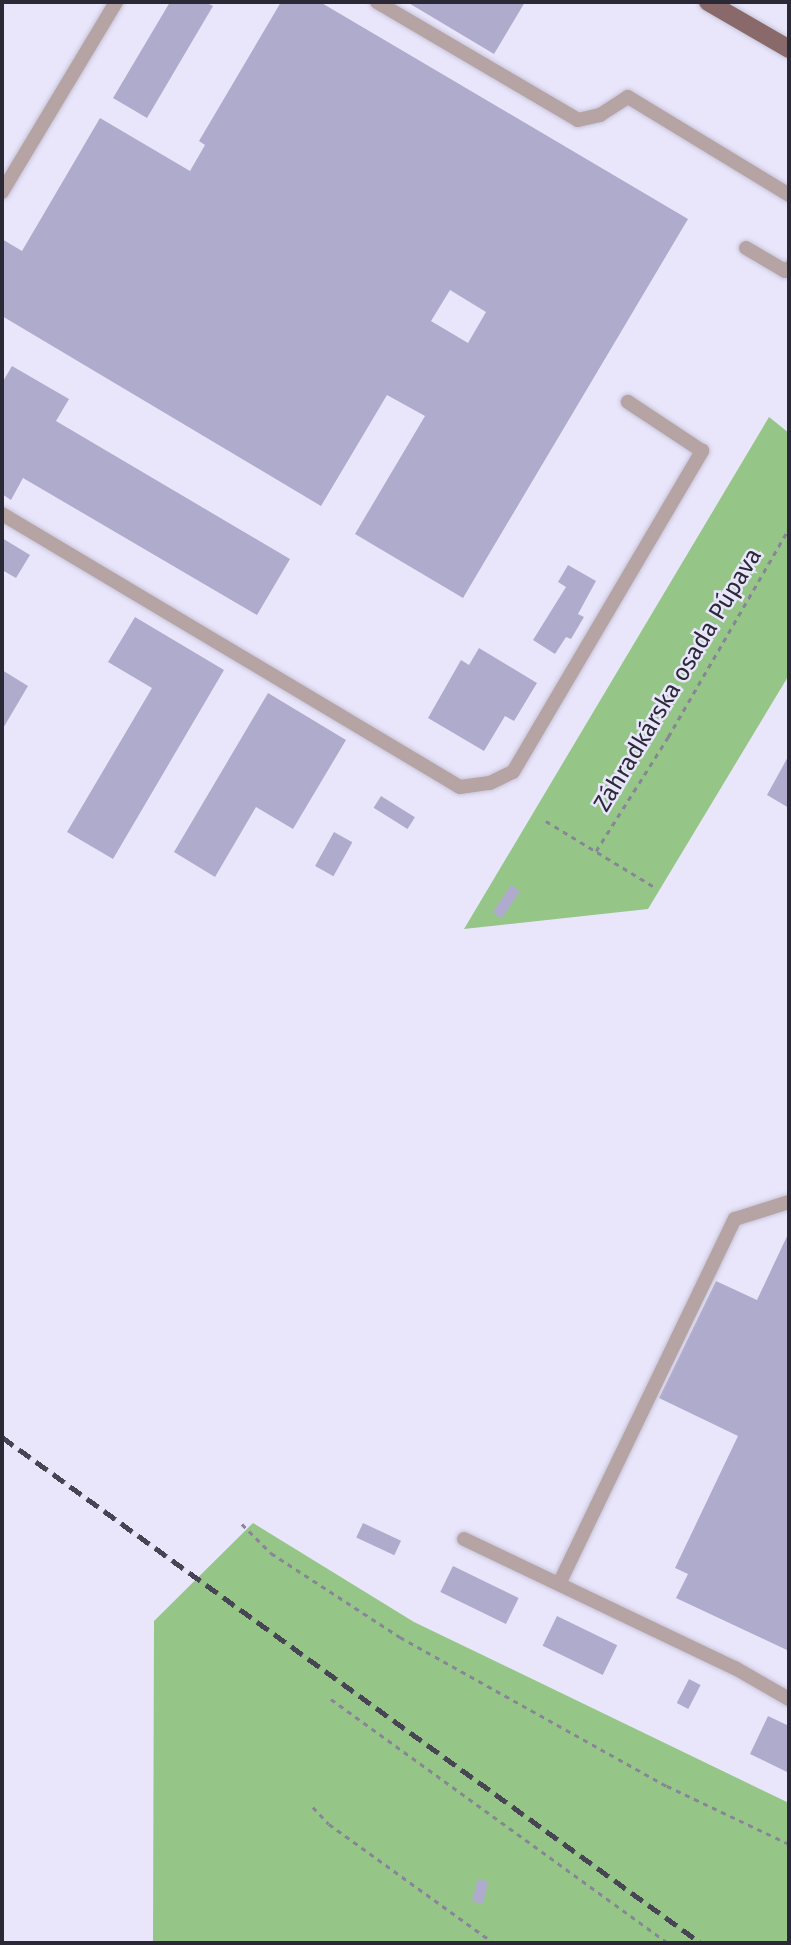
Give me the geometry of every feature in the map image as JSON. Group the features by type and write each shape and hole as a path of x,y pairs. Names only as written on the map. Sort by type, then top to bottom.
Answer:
{"main road":[{"path":"708,2 789,49"}],"lane":[{"path":"2,192 116,2"},
{"path":"377,2 578,120 600,115 628,97 789,195"},
{"path":"746,248 785,271 789,268"},
{"path":"2,514 460,787 490,783 513,772 702,451 628,402"},
{"path":"559,1584 734,1219 789,1202"},
{"path":"464,1539 735,1668 789,1699"}],"path":[{"name":"Záhradkárska osada Púpava","path":"596,851 668,737 789,528"},
{"path":"546,821 656,888"},
{"path":"243,1524 271,1553 400,1637 667,1786 789,1844"},
{"path":"331,1699 668,1943"},
{"path":"313,1807 329,1824 494,1943"}],"green space":[{"path":"769,417 789,433 789,675 648,909 464,929"},
{"path":"253,1523 414,1622 789,1803 789,1943 153,1943 154,1621"}],"building":[{"path":"170,2 205,2 213,6 147,118 113,98"},
{"path":"281,2 320,2 688,219 463,598 355,534 425,416 387,395 321,506 2,316 2,239 22,251 100,118 190,171 205,145 199,141","holes":["450,290 486,312 468,343 431,321"]},
{"path":"407,2 525,2 494,54"},
{"path":"12,366 69,399 56,421 290,559 257,615 23,478 11,500 2,494 2,383"},
{"path":"2,538 30,555 16,578 2,570"},
{"path":"568,565 596,581 578,614 584,617 571,639 566,637 555,654 533,640 566,587 558,582"},
{"path":"135,617 224,670 113,859 67,832 152,688 108,662"},
{"path":"479,648 537,683 514,721 505,716 484,751 428,718 461,660 469,665"},
{"path":"2,670 28,686 2,730"},
{"path":"268,693 346,740 293,829 256,807 215,877 174,852"},
{"path":"789,755 789,808 767,795"},
{"path":"381,796 415,817 408,829 374,808"},
{"path":"334,832 352,842 333,876 315,866"},
{"path":"511,885 520,891 502,919 493,912"},
{"path":"789,1232 789,1651 676,1598 688,1574 675,1568 738,1436 659,1398 716,1281 757,1300"},
{"path":"363,1523 401,1541 394,1555 356,1538"},
{"path":"453,1566 519,1598 506,1624 440,1592"},
{"path":"557,1616 617,1645 603,1675 543,1646"},
{"path":"689,1679 701,1685 688,1709 677,1703"},
{"path":"768,1716 789,1726 789,1773 750,1754"},
{"path":"478,1879 489,1882 483,1904 472,1901"}],"railway":[{"path":"2,1437 701,1943"}]}
